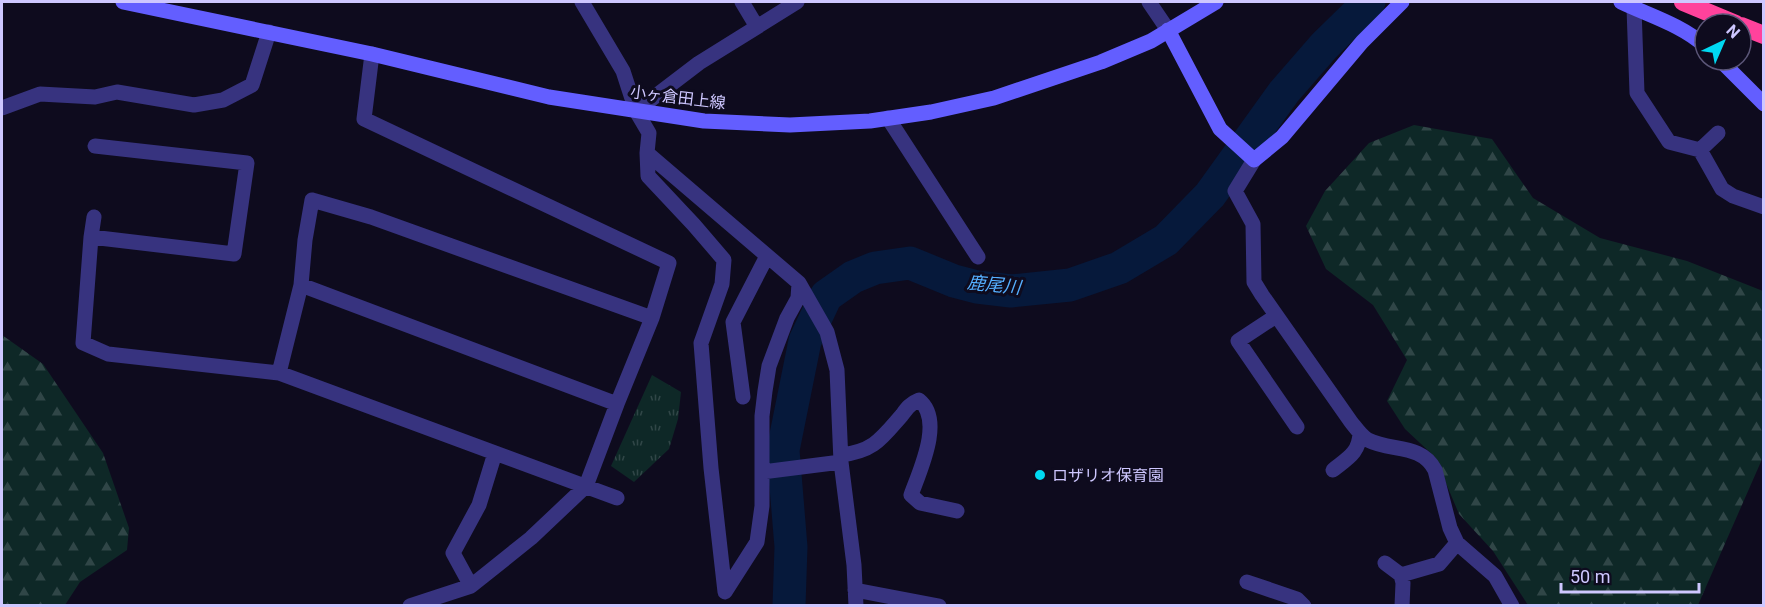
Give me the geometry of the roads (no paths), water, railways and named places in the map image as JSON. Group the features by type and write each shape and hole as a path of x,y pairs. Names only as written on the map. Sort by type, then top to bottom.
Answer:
{"highway":[{"path":"1683,2 1707,12"}],"main road":[{"name":"小ヶ倉田上線","path":"123,2 372,54 549,97 704,121 790,125 888,118 931,112 994,98 1101,62 1152,41 1216,2"},
{"path":"1168,30 1220,129 1254,160 1282,137 1362,42 1401,2"},
{"path":"1627,5 1693,37"},
{"path":"1732,72 1764,104"}],"street":[{"path":"582,2 623,71 636,111 648,133 648,176 724,260 722,284 701,344 724,592 758,542 762,506 762,416 769,366 787,318 798,298 799,283"},
{"path":"742,2 757,27"},
{"path":"636,111 699,63 797,2"},
{"path":"1149,2 1168,30"},
{"path":"1627,5 1636,93 1669,142 1700,150 1722,189 1733,196 1764,207"},
{"path":"2,108 40,94 95,98 117,92 194,105 223,100 252,85 269,32"},
{"path":"372,54 364,119 669,263 652,318 616,404 586,486 531,538 471,586 410,606"},
{"path":"888,118 978,257"},
{"path":"1700,150 1718,133"},
{"path":"91,237 234,254 247,163 95,146"},
{"path":"647,153 799,283 827,332 837,370 841,459 854,565 855,598 939,606"},
{"path":"1254,160 1235,191 1253,224 1254,282 1360,433 1366,439 1382,445 1415,451 1431,462 1450,528 1457,543 1495,576 1512,606"},
{"path":"279,373 301,285 305,240 312,200 371,217 652,318"},
{"path":"94,217 83,343 108,354 279,373 617,498"},
{"path":"743,397 733,322 768,255"},
{"path":"301,285 616,404"},
{"path":"1276,316 1238,341 1298,427"},
{"path":"762,472 806,467 859,453 869,448 886,433 912,402 920,400 926,405 930,415 930,435 924,460 911,495 920,504 957,511"},
{"path":"1333,470 1350,457 1359,445 1360,433"},
{"path":"471,586 453,553 479,505 495,453"},
{"path":"1401,575 1439,564 1457,543"},
{"path":"1385,563 1401,575"},
{"path":"1401,575 1402,606"},
{"path":"1246,582 1297,599 1304,606"}],"waterway":[{"name":"鹿尾川","path":"789,606 791,547 783,450 805,341 826,296 853,277 875,268 910,263 954,281 977,287 1011,291 1070,285 1119,268 1166,240 1210,195 1284,92 1324,46 1369,2"}],"place":[{"name":"ロザリオ保育園","path":"1040,475"}]}
